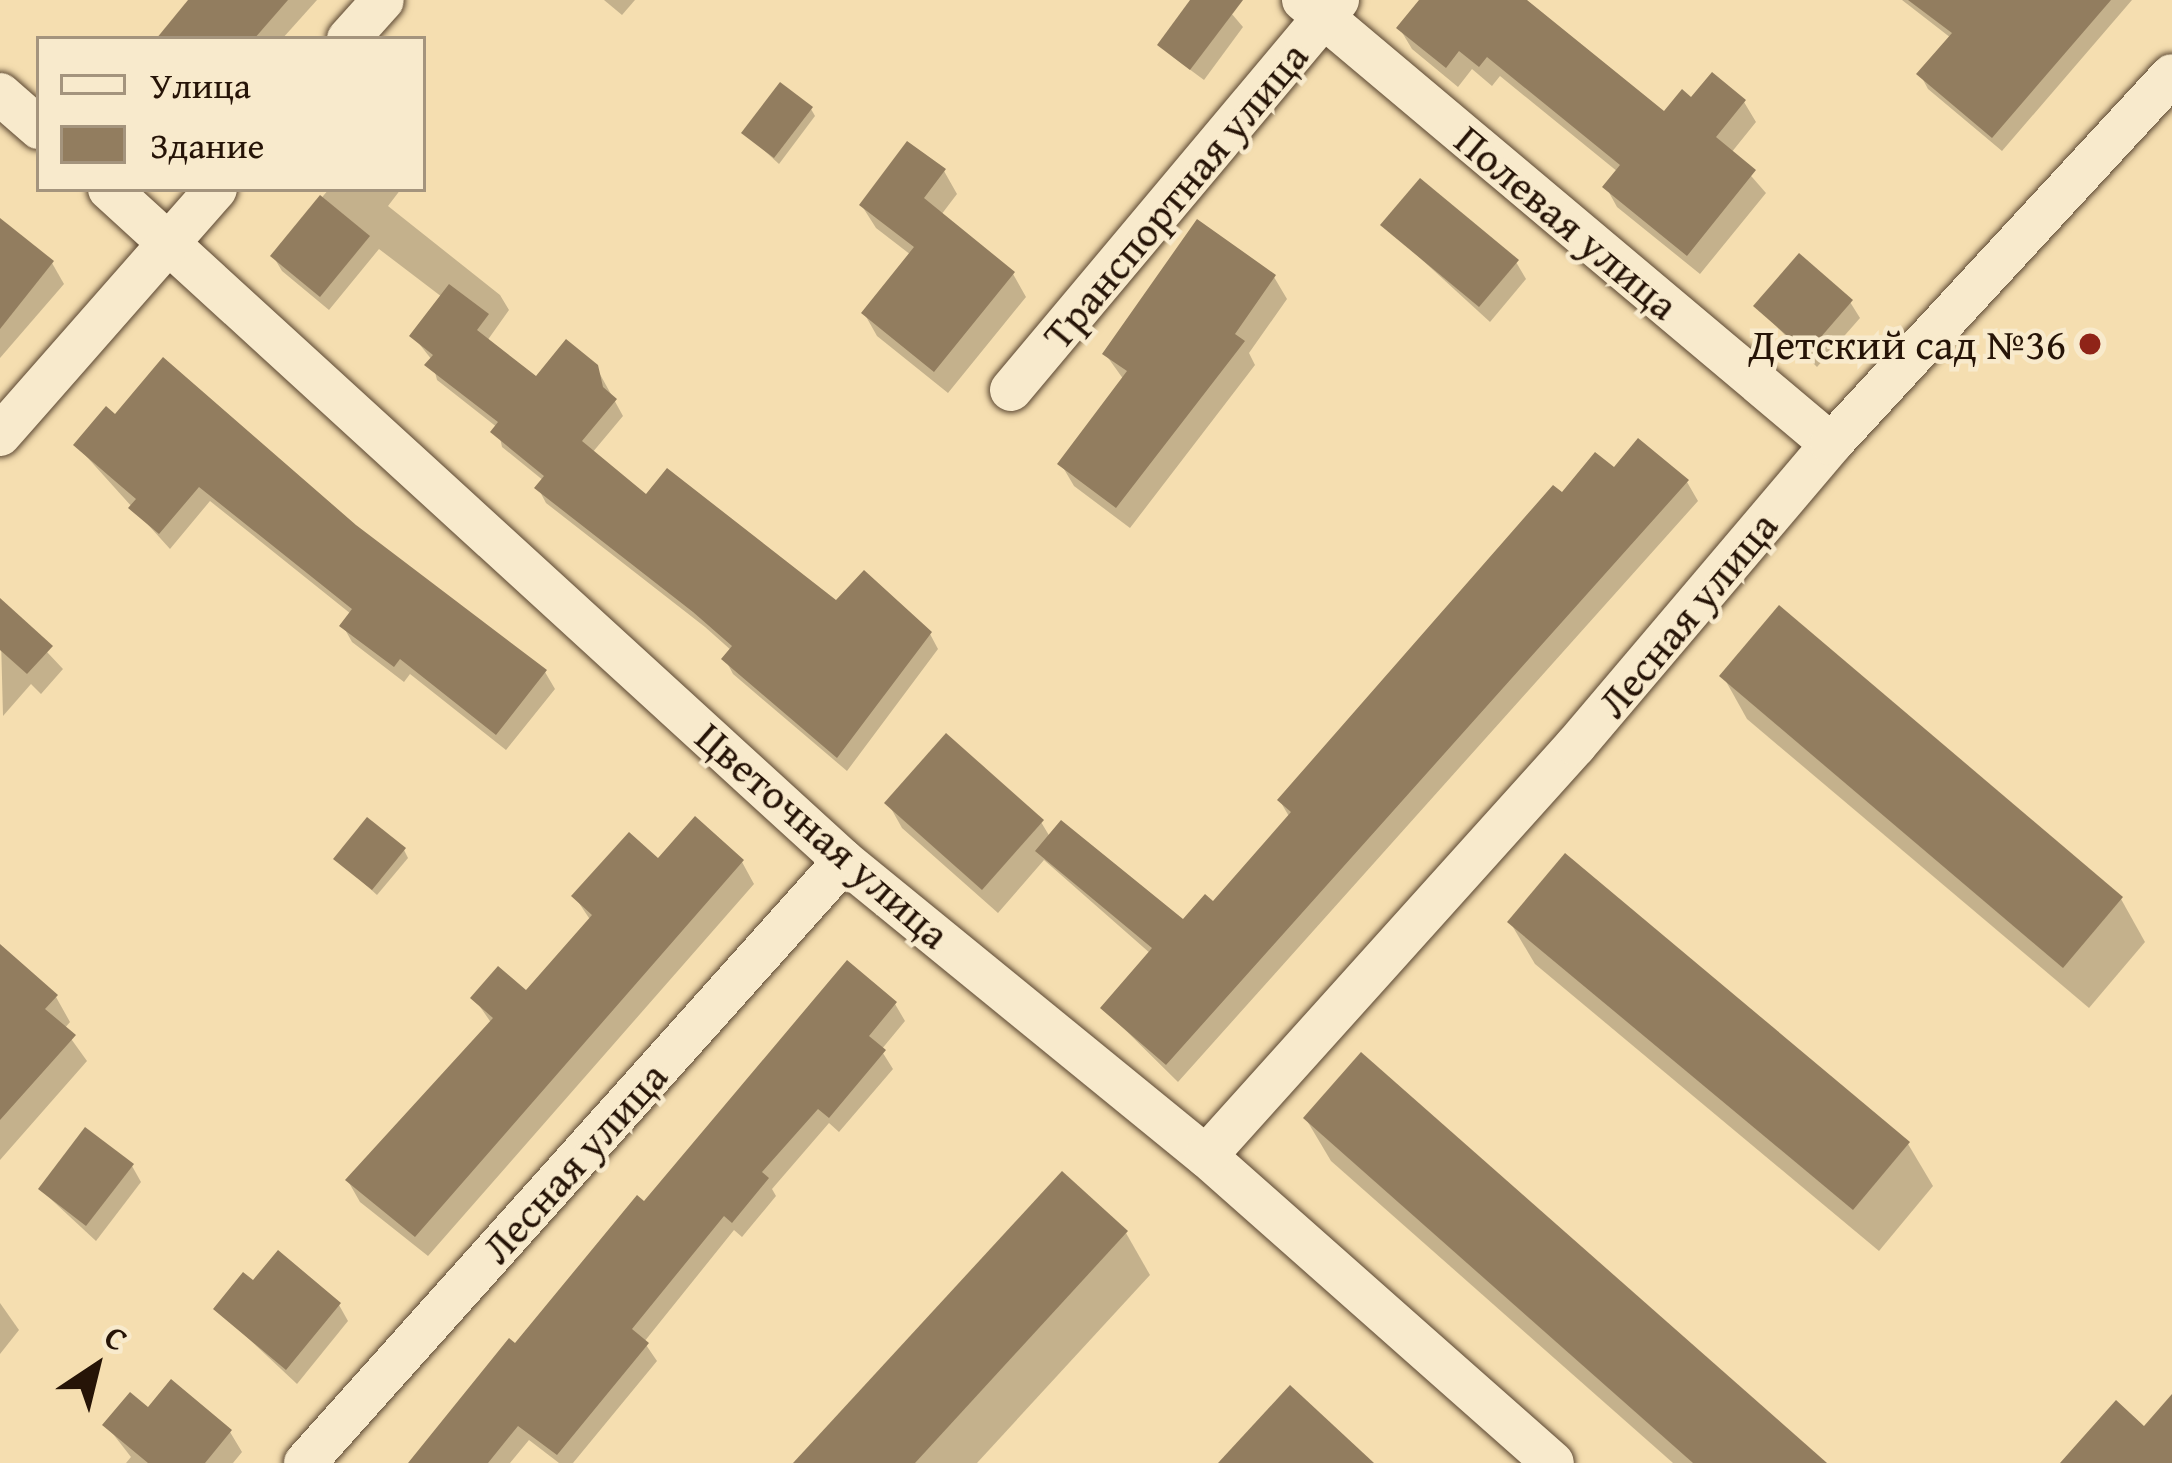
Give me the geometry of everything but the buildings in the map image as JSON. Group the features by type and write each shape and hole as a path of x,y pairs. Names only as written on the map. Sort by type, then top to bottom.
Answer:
{"street":[{"path":"351,36 383,0"},
{"name":"Транспортная улица","path":"1011,390 1321,6"},
{"name":"Полевая улица","path":"1321,6 1832,444"},
{"name":"Лесная улица","path":"1206,1156 1576,745 1832,444 2172,75"},
{"path":"0,94 36,125"},
{"name":"Цветочная улица","path":"112,192 844,861 1206,1156 1552,1463"},
{"path":"0,435 213,192"},
{"name":"Лесная улица","path":"305,1463 844,861"}],"place":[{"name":"Детский сад №36","path":"2090,344"}]}
